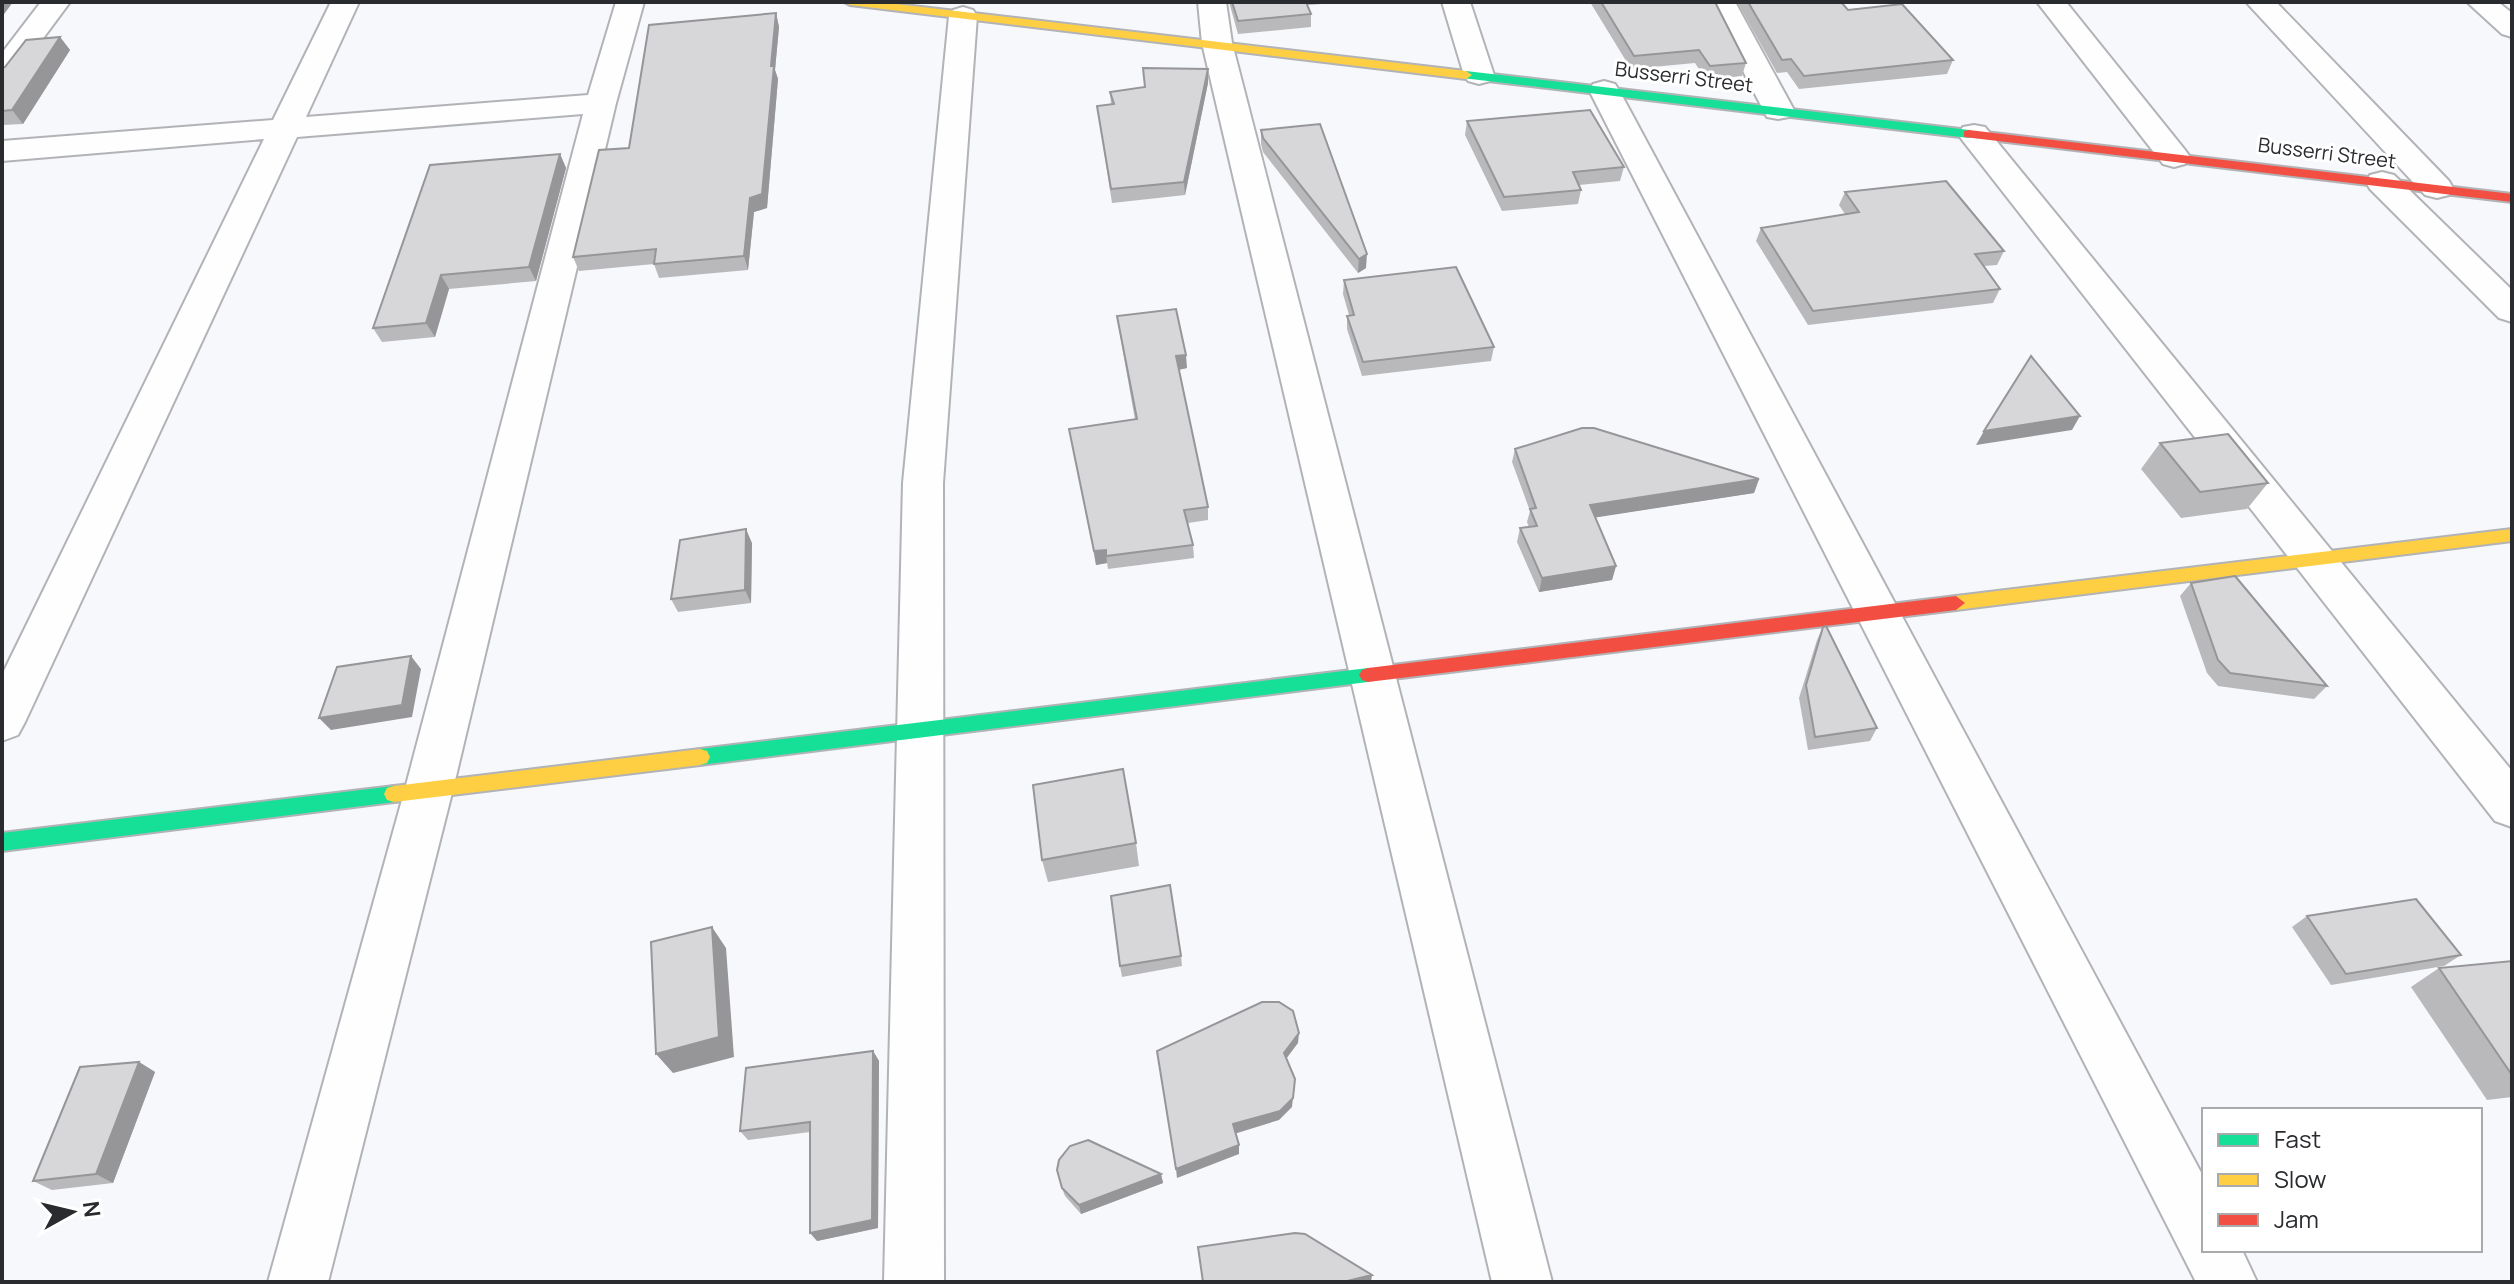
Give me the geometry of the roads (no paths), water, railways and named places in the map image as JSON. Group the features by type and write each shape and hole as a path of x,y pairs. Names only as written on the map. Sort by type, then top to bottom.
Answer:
{"street":[{"path":"2,73 56,2"},
{"path":"2,722 345,2"},
{"path":"298,1282 429,789 601,103 630,2"},
{"name":"Busserri Street","path":"850,2 963,16 1215,23 1479,75 2512,198"},
{"path":"1456,2 1479,75"},
{"path":"1721,2 1778,110"},
{"path":"2051,2 2174,157"},
{"path":"2260,2 2437,188"},
{"path":"2481,2 2512,28"},
{"path":"914,1282 923,483 963,16"},
{"path":"1215,23 1522,1282"},
{"path":"1604,90 2202,1233"},
{"path":"2,151 601,103"},
{"path":"1974,134 2512,806"},
{"path":"2382,182 2512,310"},
{"path":"2,842 2512,535"},
{"path":"2212,1252 2227,1282"}]}
